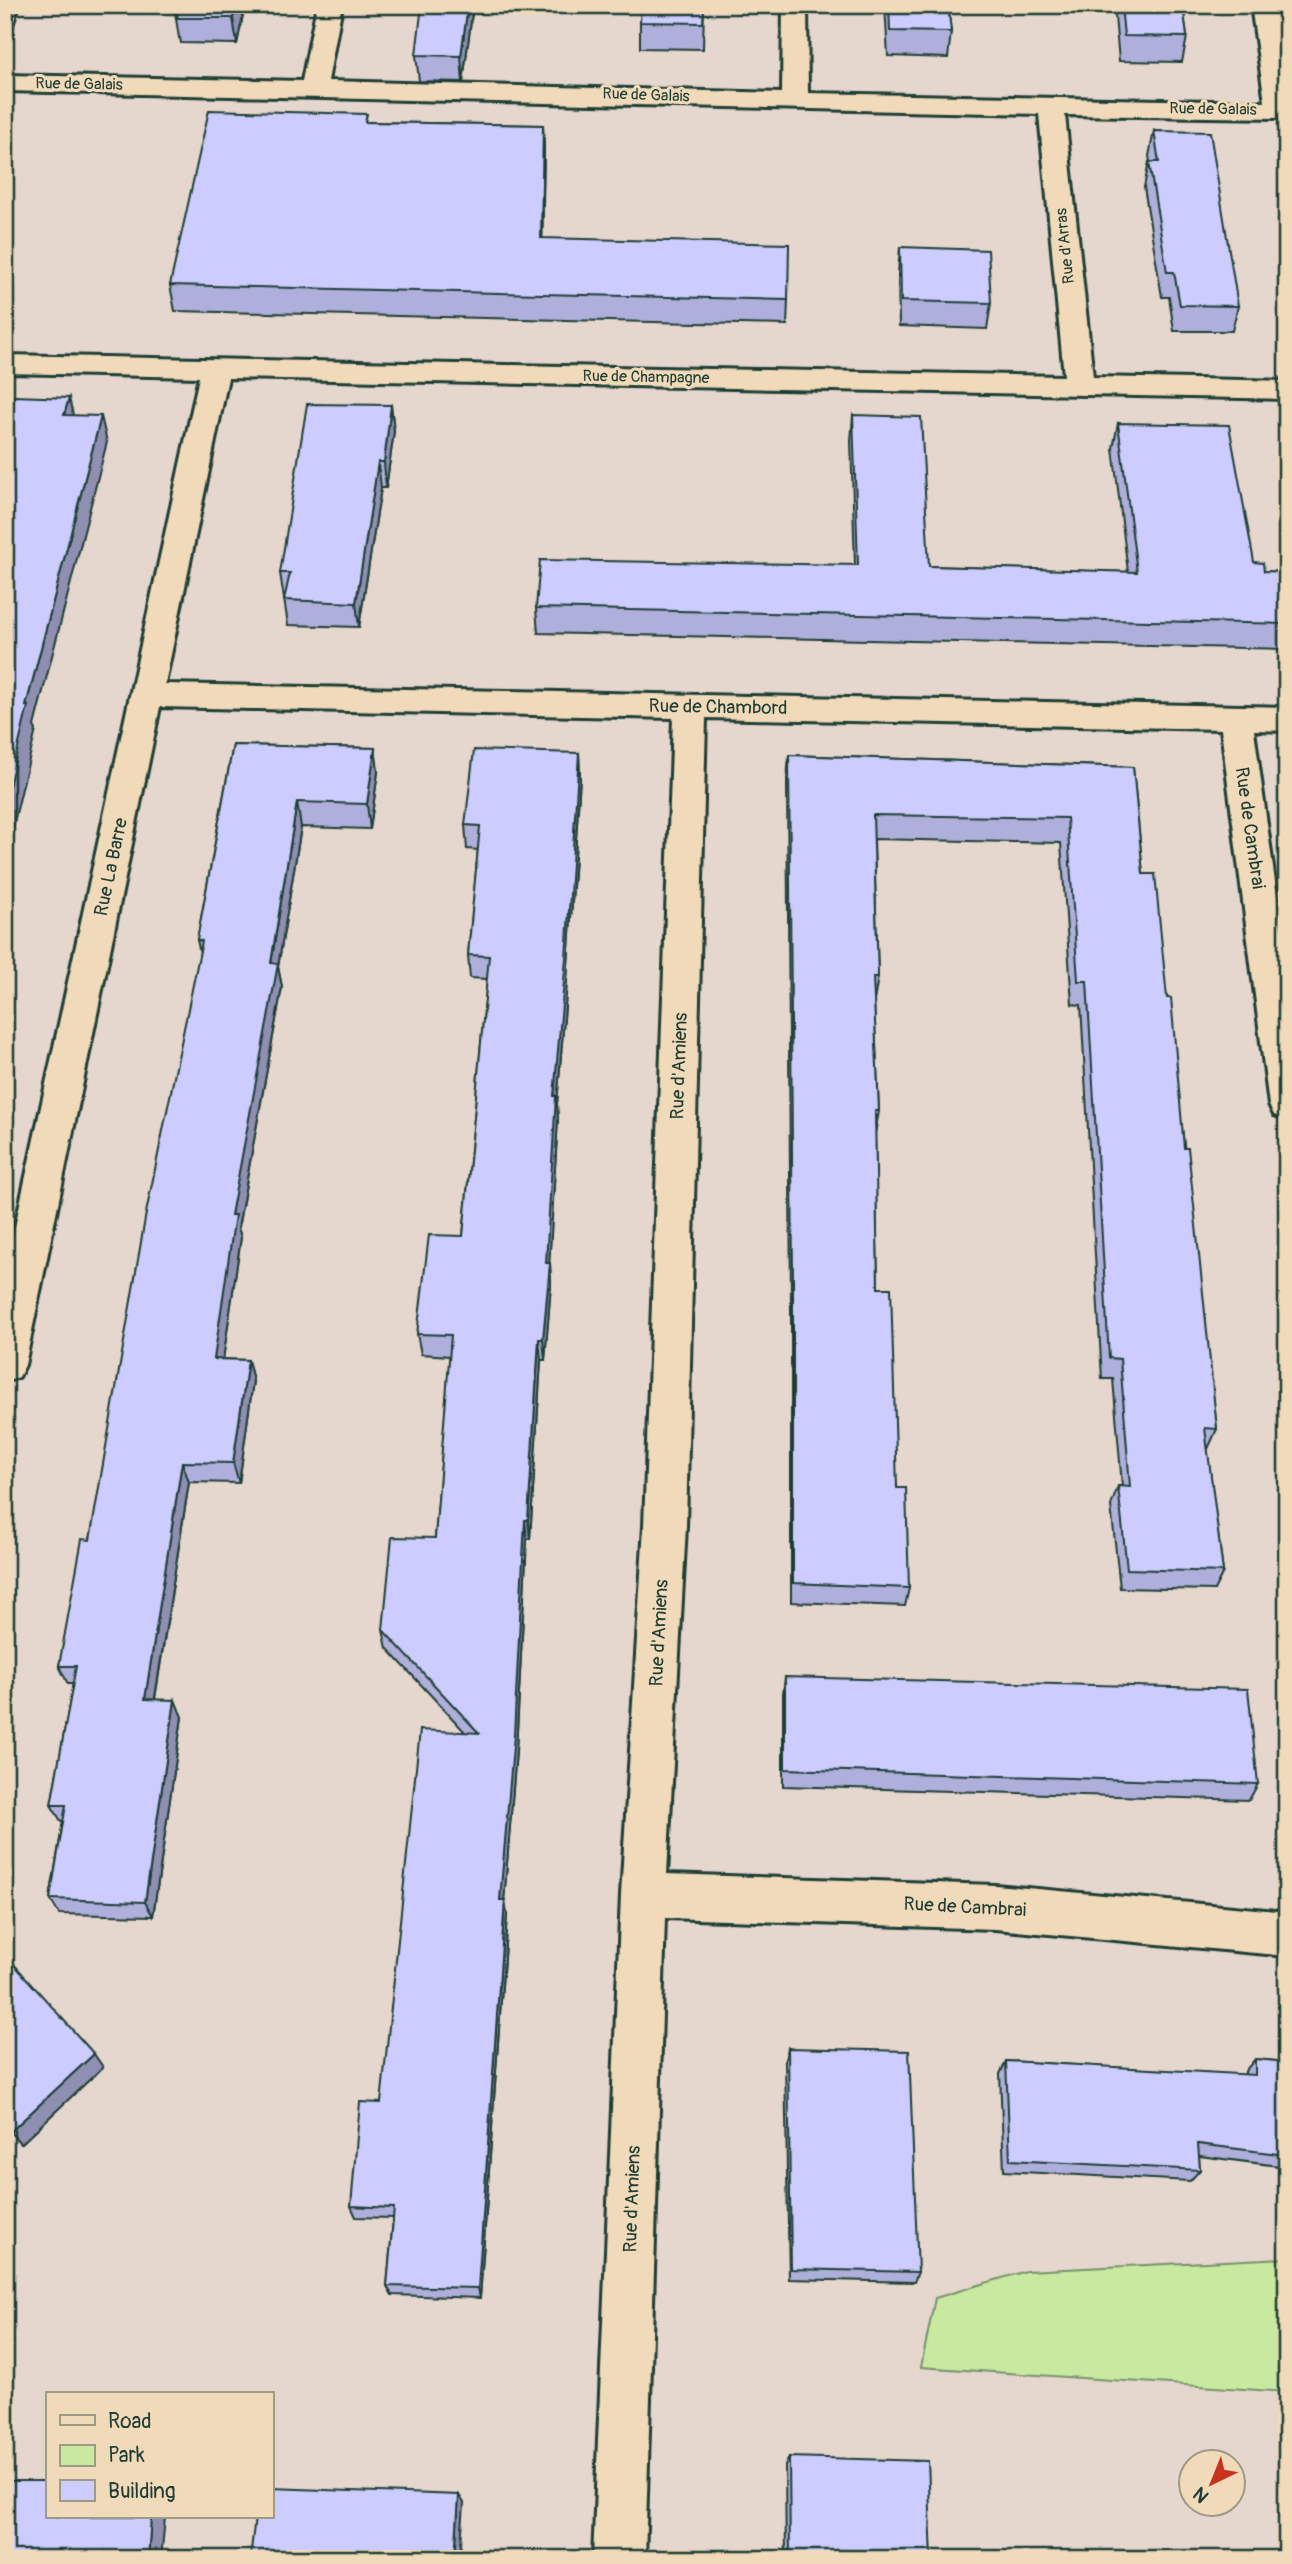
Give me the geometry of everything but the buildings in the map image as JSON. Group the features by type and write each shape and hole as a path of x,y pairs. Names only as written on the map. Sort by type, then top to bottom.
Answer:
{"street":[{"path":"313,89 330,5"},
{"path":"795,5 795,99"},
{"path":"1263,5 1283,110"},
{"name":"Rue de Galais","path":"5,83 466,90 1051,107 1283,110"},
{"name":"Rue d'Arras","path":"1051,107 1079,385"},
{"name":"Rue de Champagne","path":"5,364 1287,390"},
{"name":"Rue La Barre","path":"5,1366 215,369"},
{"name":"Rue de Chambord","path":"148,695 1287,719"},
{"name":"Rue d'Amiens","path":"618,2559 643,1895 665,1526 690,706"},
{"name":"Rue de Cambrai","path":"1236,717 1287,1105"},
{"name":"Rue de Cambrai","path":"643,1895 995,1907 1287,1934"}],"green space":[{"path":"1287,2258 1287,2392 921,2367 935,2298 1026,2271"}]}
